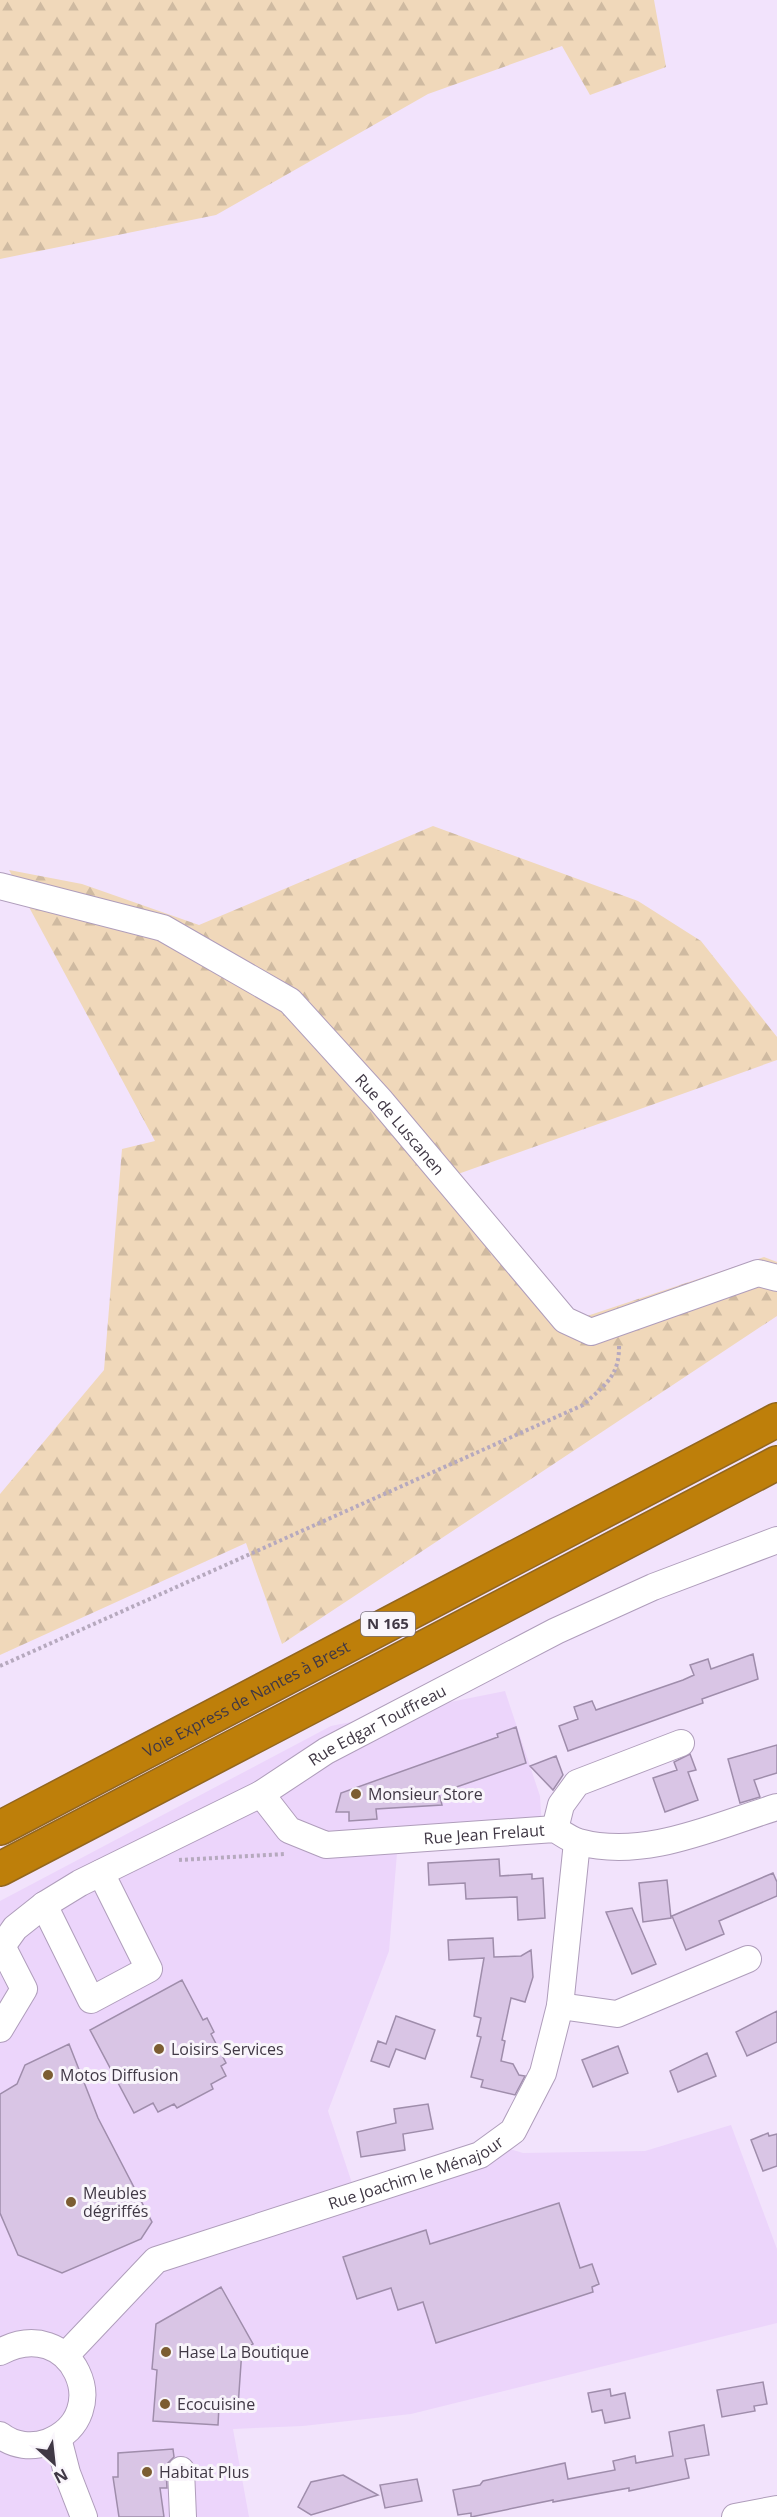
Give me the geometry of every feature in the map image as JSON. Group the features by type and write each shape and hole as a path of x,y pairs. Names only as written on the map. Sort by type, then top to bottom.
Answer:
{"highway":[{"name":"Voie Express de Nantes à Brest","path":"0,1828 777,1419"},
{"name":"N 165","path":"0,1869 777,1463"}],"street":[{"name":"Rue de Luscanen","path":"0,886 164,928 290,1001 381,1101 565,1320 591,1332 758,1273 777,1278"},
{"name":"Rue Edgar Touffreau","path":"1,1947 15,1928 44,1905 101,1873 261,1794 326,1751 556,1631 653,1587 777,1540"},
{"path":"555,1829 561,1805 577,1784 681,1743"},
{"name":"Rue Jean Frelaut","path":"261,1794 290,1830 326,1845 555,1829 577,1842 608,1847 648,1846 777,1807"},
{"name":"Rue Joachim le Ménajour","path":"66,2355 156,2260 480,2155 513,2131 543,2073 560,2006 577,1842"},
{"path":"44,1905 91,2000 149,1970 101,1873"},
{"path":"0,2030 24,1989 1,1947"},
{"path":"560,2006 617,2014 747,1959"},
{"path":"0,2351 16,2343 34,2342 51,2346 66,2355 76,2368 82,2383 79,2414 58,2438 42,2444 24,2445 7,2440 0,2435"},
{"path":"58,2438 67,2473 84,2517"},
{"path":"181,2470 182,2515"},
{"path":"735,2517 777,2509"}],"path":[{"path":"0,1666 583,1405 611,1379 620,1362 619,1322"},
{"path":"174,1860 194,1862 293,1854 326,1845"}],"shaded area":[{"path":"505,1691 540,1796 543,1844 397,1853 389,1951 328,2111 353,2186 482,2141 523,2153 645,2151 731,2125 777,2249 777,2323 411,2414 303,2426 233,2429 249,2517 0,2517 0,1901 331,1726"}],"green space":[{"path":"0,0 654,0 666,67 590,95 562,46 428,94 216,215 0,259"},
{"path":"433,826 638,901 701,941 777,1037 777,1060 458,1174 566,1305 587,1316 764,1257 777,1262 777,1316 282,1644 246,1543 0,1655 0,1494 104,1370 122,1149 155,1141 9,870 82,884 199,925"}],"building":[{"path":"753,1654 758,1679 702,1699 703,1703 568,1751 559,1726 578,1719 574,1707 592,1701 596,1710 694,1675 690,1665 708,1659 711,1669"},
{"path":"516,1727 526,1763 439,1793 442,1805 376,1809 377,1819 349,1821 349,1812 336,1812 341,1793 498,1737 497,1734"},
{"path":"777,1745 777,1773 754,1780 760,1797 740,1803 728,1759"},
{"path":"690,1754 696,1770 688,1772 698,1800 665,1812 653,1778 677,1770 674,1762"},
{"path":"556,1756 563,1775 553,1790 530,1766"},
{"path":"499,1859 500,1876 532,1874 532,1879 543,1878 545,1918 518,1920 517,1897 466,1899 465,1883 429,1885 428,1863"},
{"path":"773,1873 777,1882 777,1896 719,1921 724,1934 686,1950 672,1916"},
{"path":"667,1880 671,1918 643,1922 639,1883"},
{"path":"632,1908 656,1964 632,1974 606,1912"},
{"path":"493,1938 494,1957 521,1956 531,1950 533,1977 525,2002 511,1998 502,2040 505,2041 501,2061 513,2064 519,2075 525,2076 515,2095 481,2087 483,2080 471,2077 481,2037 477,2036 481,2018 474,2016 484,1958 449,1960 448,1940"},
{"name":"Loisirs Services","path":"182,1980 203,2020 207,2018 214,2032 211,2034 226,2063 221,2066 226,2076 211,2084 213,2089 177,2108 174,2104 158,2112 153,2103 134,2113 90,2030"},
{"path":"777,2011 777,2042 747,2056 736,2032"},
{"path":"396,2016 435,2030 425,2059 396,2049 389,2067 371,2061 378,2041 386,2044"},
{"path":"69,2044 98,2118 152,2222 141,2239 62,2273 18,2255 0,2213 0,2094 17,2084 25,2065"},
{"path":"618,2046 628,2073 593,2087 582,2060"},
{"path":"707,2053 716,2076 678,2092 670,2071"},
{"path":"428,2104 433,2129 403,2134 405,2150 361,2157 357,2132 396,2123 394,2109"},
{"path":"768,2133 769,2136 777,2134 777,2166 763,2171 751,2140"},
{"path":"559,2203 580,2268 592,2264 599,2284 592,2287 593,2292 436,2343 423,2302 398,2310 391,2288 357,2299 343,2257 426,2230 430,2244"},
{"path":"221,2287 253,2344 242,2349 238,2407 219,2406 218,2425 153,2421 157,2370 152,2369 156,2324"},
{"path":"763,2382 767,2404 754,2406 755,2411 722,2417 717,2390"},
{"path":"610,2389 611,2396 625,2393 630,2418 605,2423 602,2410 592,2412 588,2393"},
{"path":"704,2425 709,2455 685,2459 689,2478 629,2491 629,2488 553,2502 553,2500 471,2517 471,2513 458,2515 453,2490 565,2463 568,2479 615,2470 613,2461 635,2456 636,2463 673,2456 669,2432"},
{"name":"Habitat Plus","path":"173,2449 174,2457 168,2463 166,2470 167,2488 160,2488 164,2517 119,2517 113,2477 118,2477 118,2453"},
{"path":"343,2475 378,2495 311,2515 298,2507 311,2482"},
{"path":"417,2479 422,2501 385,2508 380,2485"}],"place":[{"name":"Monsieur Store","path":"356,1794"},
{"name":"Loisirs Services","path":"159,2049"},
{"name":"Motos Diffusion","path":"48,2075"},
{"name":"Meubles dégriffés","path":"71,2202"},
{"name":"Hase La Boutique","path":"166,2352"},
{"name":"Ecocuisine","path":"165,2404"},
{"name":"Habitat Plus","path":"147,2472"}]}
